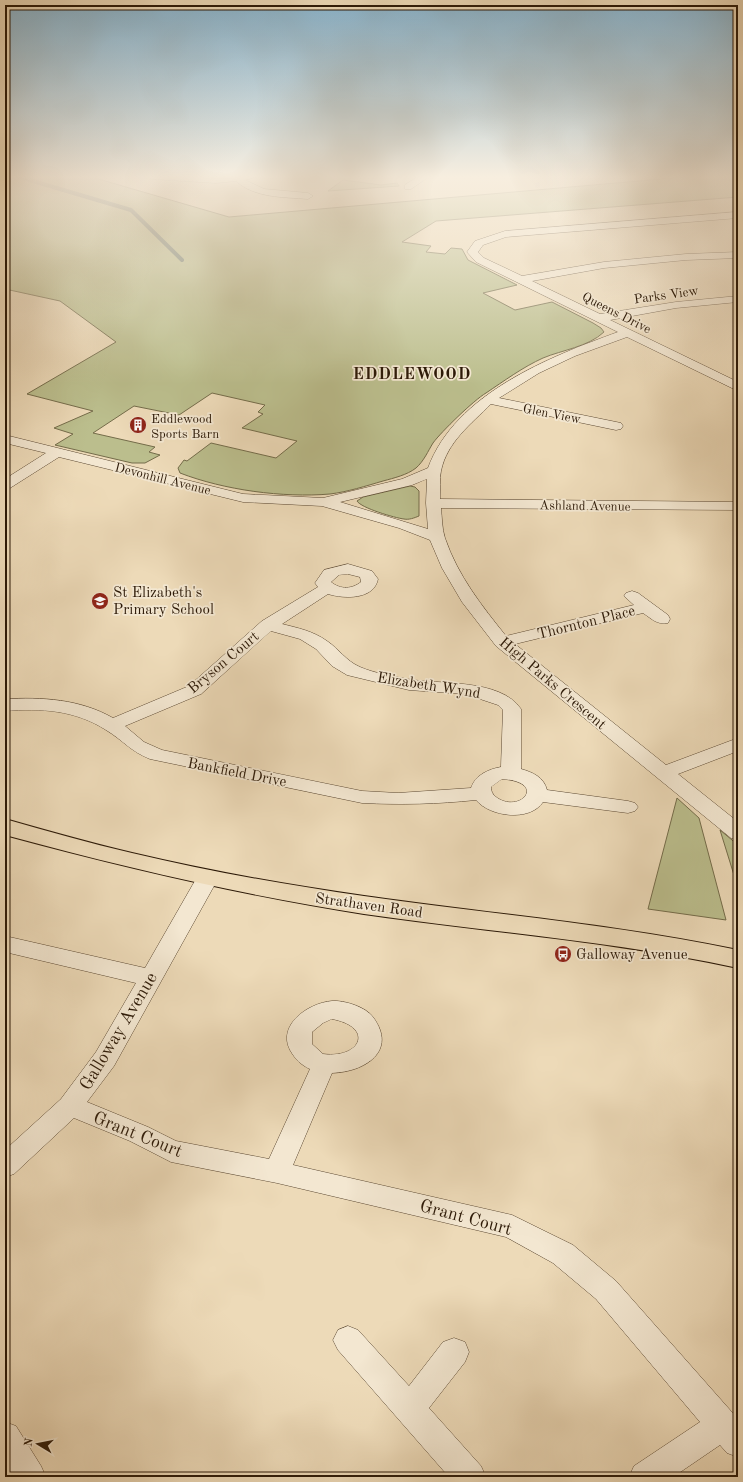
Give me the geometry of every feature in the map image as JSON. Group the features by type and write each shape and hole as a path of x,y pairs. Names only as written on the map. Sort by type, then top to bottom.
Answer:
{"main road":[{"name":"Strathaven Road","path":"5,827 149,865 283,892 364,905 604,935 694,949 738,959"}],"street":[{"name":"Queens Drive","path":"478,245 472,252 480,260 599,318 627,334 738,387"},
{"path":"520,280 604,265 686,257 738,255"},
{"name":"Parks View","path":"599,318 676,306 736,300"},
{"name":"High Parks Crescent","path":"627,334 571,353 535,370 488,400 455,432 441,451 434,471 433,503 437,538 450,568 470,602 502,642 738,833"},
{"name":"Glen View","path":"488,400 616,426"},
{"name":"Devonhill Avenue","path":"5,439 242,498 323,502 404,525 437,538"},
{"path":"5,485 57,452"},
{"name":"Devonhill Avenue","path":"323,502 407,482 434,471"},
{"name":"Ashland Avenue","path":"433,503 738,506"},
{"name":"Bryson Court","path":"112,725 154,710 195,690 268,625 327,588"},
{"name":"Thornton Place","path":"632,596 662,619"},
{"name":"Thornton Place","path":"502,642 647,607"},
{"name":"Elizabeth Wynd","path":"268,625 306,635 322,645 338,662 353,671 376,678 410,685 467,689 487,694 504,701 512,709 511,773"},
{"name":"Bankfield Drive","path":"5,705 35,703 68,706 90,714 112,725 136,746 157,755 362,797 398,799 434,798 482,793"},
{"path":"663,773 738,744"},
{"path":"500,773 511,773 528,778 535,783 538,789 538,795 530,803 516,808 494,805 486,800 482,793 481,787 488,778 500,773"},
{"path":"538,795 628,807"},
{"name":"Galloway Avenue","path":"5,1166 70,1106 105,1059 208,877"},
{"path":"5,944 151,978"},
{"path":"278,1172 324,1064"},
{"name":"Grant Court","path":"70,1106 139,1134 171,1150 278,1172 512,1227 562,1254 606,1290 730,1433 645,1477"},
{"path":"348,1340 470,1477"},
{"path":"410,1410 454,1352"},
{"path":"5,1438 30,1477"}],"green space":[{"path":"5,245 425,245 431,246 426,252 445,254 451,248 462,249 468,260 517,285 483,293 515,310 552,302 593,323 604,332 583,345 543,358 514,374 481,397 466,409 443,432 433,443 426,456 416,468 409,473 343,492 312,495 273,494 215,484 180,473 178,468 184,460 187,461 211,443 276,458 297,441 242,428 263,414 258,412 265,405 212,393 179,415 134,406 93,433 155,447 149,452 160,455 145,463 132,463 55,445 73,434 54,428 93,411 27,394 116,342 60,301 5,289"},
{"path":"410,486 415,487 419,491 419,516 412,519 404,519 386,515 371,510 357,501 363,497"},
{"path":"677,798 699,818 726,920 648,909"},
{"path":"720,830 738,845 738,888"}],"waterway":[{"path":"167,245 182,260"}],"place":[{"name":"Eddlewood Sports Barn","path":"138,425"},
{"name":"St Elizabeth's Primary School","path":"100,601"},
{"name":"Galloway Avenue","path":"563,954"}],"district":[{"name":"EDDLEWOOD","path":"412,373"}]}
